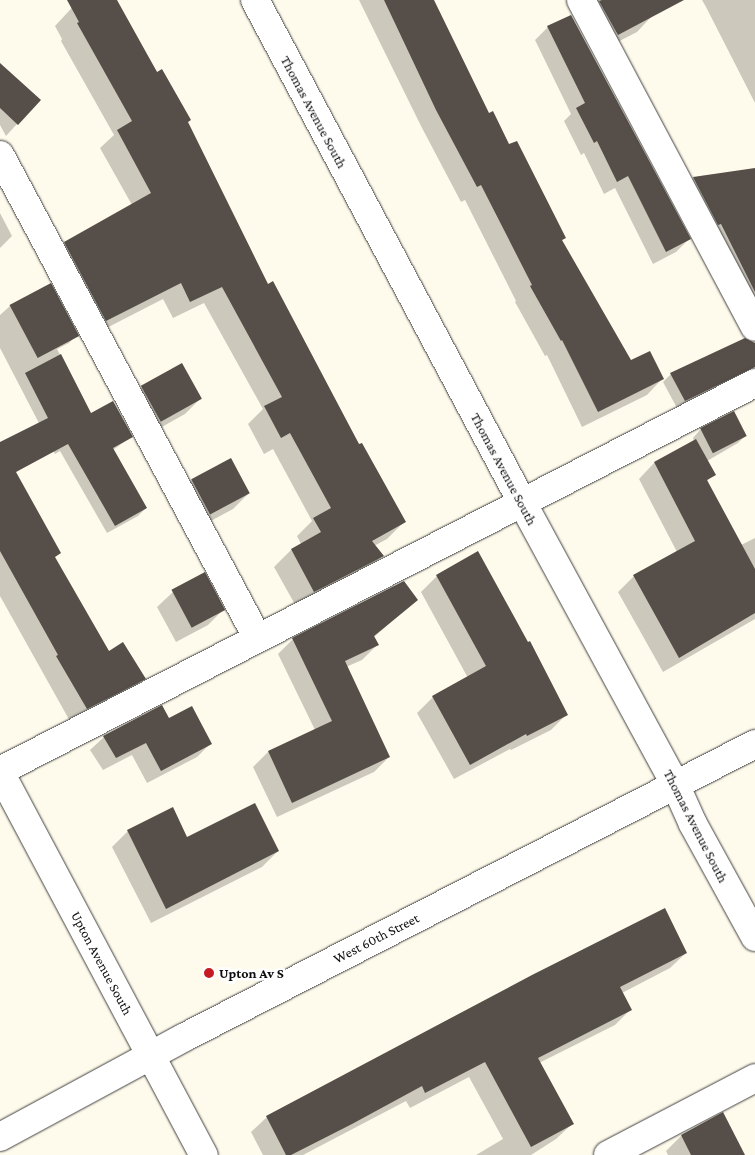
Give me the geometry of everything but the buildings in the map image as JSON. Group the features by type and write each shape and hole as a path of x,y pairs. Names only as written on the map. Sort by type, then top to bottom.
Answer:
{"street":[{"name":"Thomas Avenue South","path":"255,0 522,504 675,784 693,824 755,937"},
{"path":"581,0 755,327"},
{"path":"0,155 258,639"},
{"path":"0,771 755,383"},
{"name":"West 60th Street","path":"0,1137 151,1056 755,744"},
{"name":"Upton Avenue South","path":"0,771 204,1155"},
{"path":"608,1155 755,1078"}],"place":[{"name":"Upton Av S","path":"209,973"}]}
